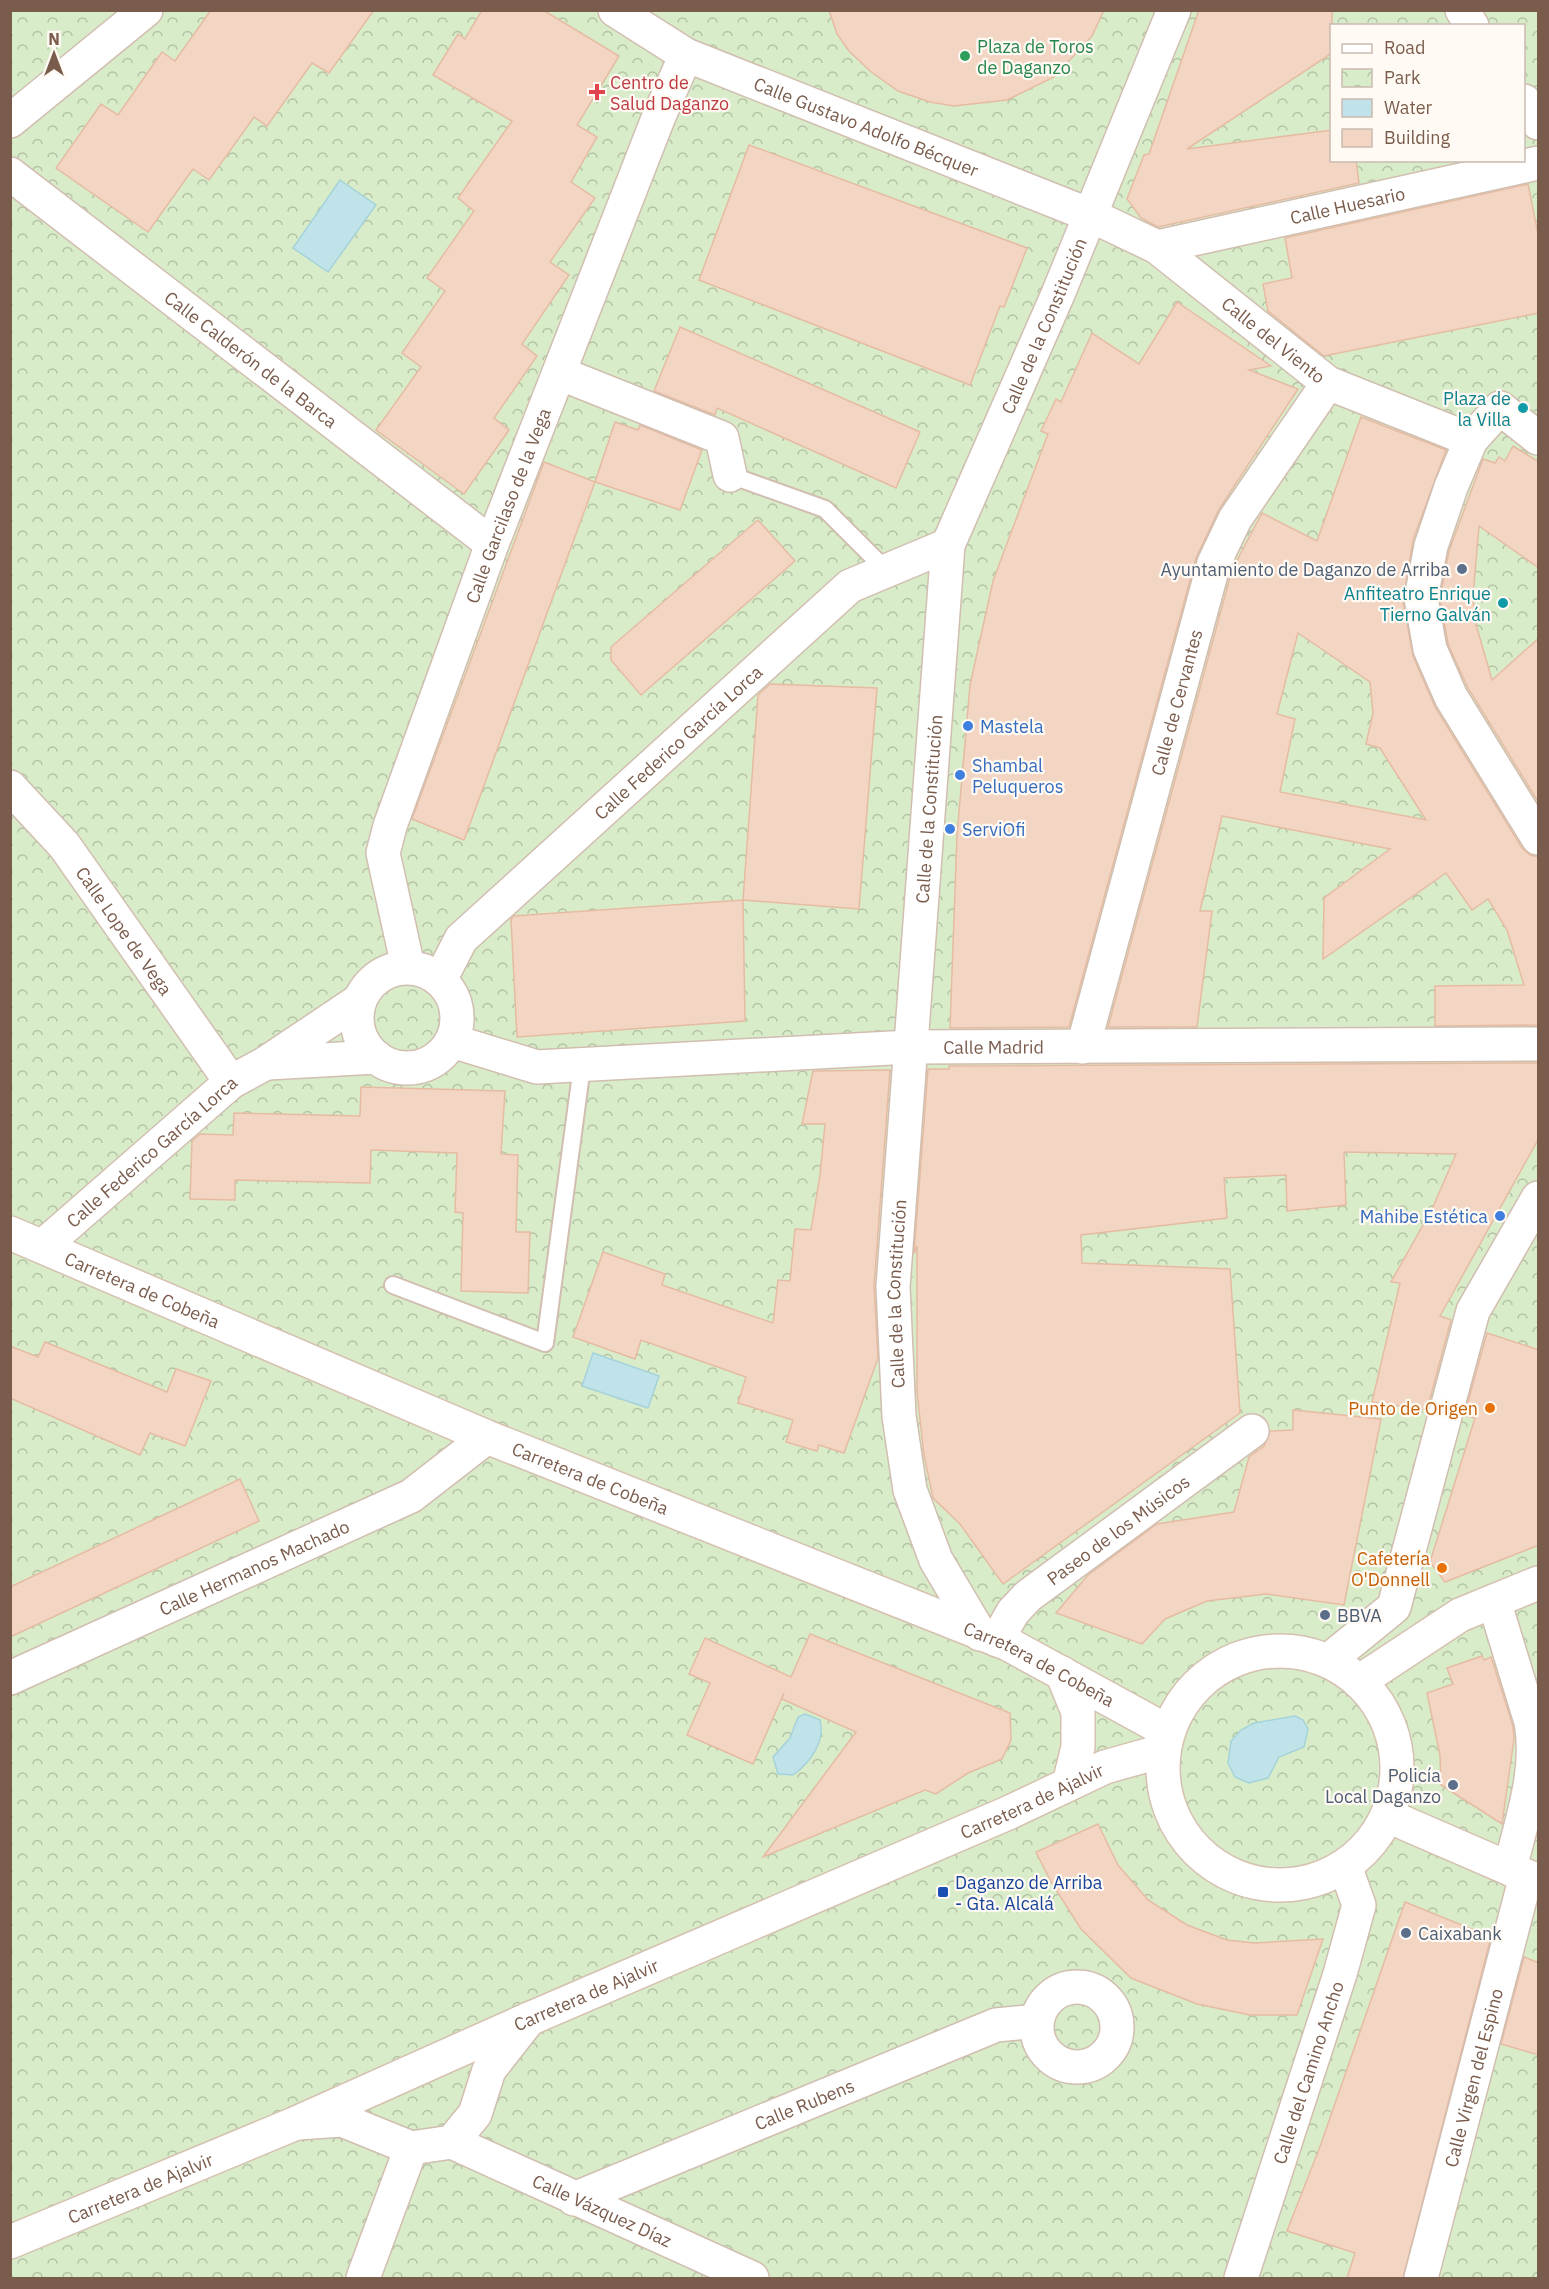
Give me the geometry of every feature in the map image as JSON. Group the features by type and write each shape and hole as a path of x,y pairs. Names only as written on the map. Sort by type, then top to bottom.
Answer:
{"street":[{"path":"10,121 146,10"},
{"name":"Calle Gustavo Adolfo Bécquer","path":"615,10 686,55 1090,215"},
{"name":"Calle de la Constitución","path":"988,1637 936,1560 910,1490 899,1416 894,1287 948,545 1090,215 1173,10"},
{"path":"1462,10 1471,24"},
{"name":"Calle Garcilaso de la Vega","path":"408,968 383,853 390,826 492,544 659,116 686,55"},
{"path":"1525,102 1539,123"},
{"name":"Calle Huesario","path":"1156,247 1539,163"},
{"name":"Calle Calderón de la Barca","path":"10,174 492,544"},
{"name":"Calle del Viento","path":"1090,215 1156,247 1328,383 1471,440"},
{"path":"559,373 722,438 730,475"},
{"name":"Calle de Cervantes","path":"1083,1047 1214,563 1235,519 1328,383"},
{"path":"1539,438 1500,408 1471,440 1431,546 1421,598 1430,649 1451,697 1539,838"},
{"name":"Calle Federico García Lorca","path":"440,980 461,939 850,586 948,545"},
{"name":"Calle Lope de Vega","path":"10,787 64,845 231,1082"},
{"path":"408,968 425,971 440,980 452,993 457,1009 458,1024 453,1041 442,1055 427,1064 409,1068 391,1066 376,1057 364,1044 358,1028 360,1000 369,985 382,974 408,968"},
{"name":"Calle Federico García Lorca","path":"43,1246 231,1082 266,1063 360,1000"},
{"name":"Calle Madrid","path":"453,1041 537,1067 910,1047 1539,1044"},
{"path":"266,1063 376,1057"},
{"path":"1329,1660 1394,1607 1473,1311 1539,1198"},
{"name":"Carretera de Cobeña","path":"10,1233 487,1437 988,1637 1062,1673 1165,1741"},
{"name":"Paseo de los Músicos","path":"988,1637 1028,1596 1252,1431"},
{"name":"Calle Hermanos Machado","path":"10,1678 411,1496 487,1437"},
{"path":"1360,1681 1460,1615 1539,1583"},
{"name":"Calle Virgen del Espino","path":"1421,2278 1525,1875 1534,1742 1494,1601"},
{"path":"1290,1650 1329,1660 1360,1681 1383,1710 1395,1744 1398,1780 1388,1816 1370,1844 1345,1866 1309,1882 1271,1886 1233,1876 1201,1856 1176,1826 1163,1790 1165,1741 1185,1696 1214,1669 1251,1653 1290,1650"},
{"path":"1062,1673 1078,1712 1078,1747 1069,1784"},
{"name":"Carretera de Ajalvir","path":"10,2242 294,2124 529,2019 1008,1813 1165,1741"},
{"path":"1388,1816 1525,1875"},
{"name":"Calle del Camino Ancho","path":"1241,2278 1340,1974 1359,1905 1345,1866"},
{"path":"294,2124 342,2120 411,2148 453,2142 475,2114 489,2070 529,2019"},
{"name":"Calle Rubens","path":"573,2199 996,2025 1036,2021"},
{"name":"Calle Vázquez Díaz","path":"453,2142 573,2199 752,2278"},
{"path":"363,2278 411,2148"}],"lane":[{"path":"730,475 825,509 887,571"},
{"path":"393,1285 545,1343 582,1066"}],"green space":[{"path":"11,11 1538,11 1538,2278 11,2278"}],"water":[{"path":"340,180 376,205 328,272 293,248"},
{"path":"593,1353 659,1376 648,1408 582,1386"},
{"path":"805,1714 820,1720 819,1743 811,1758 793,1775 778,1774 773,1757 790,1738 798,1717"},
{"path":"1295,1716 1303,1720 1308,1729 1304,1747 1279,1757 1268,1778 1249,1783 1235,1777 1228,1763 1231,1741 1241,1730 1254,1723"}],"building":[{"path":"211,10 374,10 329,73 312,63 267,126 254,117 209,180 193,169 148,232 56,168 101,104 118,115 162,52 175,61"},
{"path":"482,10 543,10 619,56 577,125 597,137 571,182 595,198 550,262 569,275 522,344 537,356 494,418 509,430 464,494 376,430 421,367 402,353 445,291 427,278 474,211 458,198 512,121 433,75 458,34 465,39"},
{"name":"Plaza de Toros de Daganzo","path":"829,10 1104,10 1092,36 1054,77 1007,100 954,106 930,102 898,91 870,71 849,51 837,34"},
{"path":"1199,10 1332,10 1330,54 1187,149 1330,130 1330,162 1356,162 1359,183 1158,227 1141,218 1127,199 1144,155 1149,154"},
{"path":"749,145 1027,248 1004,307 1000,306 970,385 699,280"},
{"path":"1528,184 1539,239 1539,313 1324,356 1268,311 1263,284 1292,278 1285,238"},
{"path":"1177,302 1271,366 1249,370 1298,389 1219,509 1196,558 1069,1027 950,1028 957,835 970,685 993,581 1048,434 1041,431 1056,399 1061,402 1092,333 1139,364"},
{"path":"680,327 920,432 896,488 717,408 715,415 654,391"},
{"path":"1361,417 1446,450 1413,540 1403,601 1413,656 1435,707 1522,848 1530,855 1539,857 1539,1025 1435,1026 1435,986 1524,985 1507,930 1488,899 1472,910 1446,873 1323,959 1324,898 1390,849 1222,816 1200,911 1212,911 1197,1027 1108,1027 1232,570 1262,513 1317,541","holes":["1298,633 1370,682 1373,713 1366,744 1380,748 1426,820 1280,792 1295,719 1277,714"]},
{"path":"615,422 638,430 640,425 702,450 680,510 595,482"},
{"path":"1513,446 1539,462 1539,568 1479,526 1473,596 1475,621 1492,680 1539,638 1539,803 1468,688 1448,644 1440,598 1449,551 1483,459 1495,463 1499,457 1505,461"},
{"path":"544,462 595,482 464,840 412,819"},
{"path":"758,520 795,561 641,695 611,660 611,647"},
{"path":"770,684 877,688 859,909 743,900 758,695"},
{"path":"743,900 745,1021 517,1037 511,919 514,916"},
{"path":"1539,1063 1539,1138 1440,1316 1451,1320 1427,1410 1372,1402 1400,1283 1391,1282 1432,1209 1456,1154 1344,1152 1346,1205 1287,1211 1286,1175 1224,1178 1227,1218 1081,1235 1082,1263 1230,1269 1240,1413 1003,1584 960,1524 933,1498 924,1455 917,1392 917,1246 914,1254 928,1069 949,1069 949,1066"},
{"path":"890,1070 874,1286 878,1358 844,1453 819,1445 817,1451 786,1442 793,1420 738,1403 746,1377 641,1340 635,1359 573,1337 603,1252 665,1274 662,1285 773,1323 778,1280 790,1281 795,1229 811,1230 820,1175 825,1124 802,1124 813,1071"},
{"path":"361,1087 505,1091 501,1154 518,1155 516,1232 530,1232 528,1293 461,1291 463,1213 455,1212 457,1153 371,1150 370,1183 235,1180 235,1200 190,1199 192,1141 200,1134 233,1135 234,1113 360,1116"},
{"path":"1487,1333 1539,1350 1539,1545 1445,1582 1430,1562 1475,1418 1464,1416"},
{"path":"45,1342 167,1392 176,1369 211,1381 185,1446 150,1433 140,1455 10,1398 10,1346 38,1357"},
{"path":"1293,1410 1381,1419 1344,1605 1266,1594 1207,1601 1165,1619 1142,1644 1056,1613 1088,1575 1157,1524 1234,1512 1249,1457 1264,1446 1270,1431 1293,1430"},
{"path":"240,1479 259,1521 10,1637 10,1587"},
{"path":"810,1634 1010,1713 1011,1740 1002,1759 968,1773 936,1794 925,1790 763,1857 856,1732 782,1699 784,1693 753,1764 687,1735 710,1683 689,1674 705,1638 791,1677"},
{"path":"1482,1656 1484,1660 1491,1657 1513,1726 1514,1739 1502,1824 1441,1785 1440,1755 1427,1693 1453,1684 1447,1668"},
{"path":"1098,1824 1118,1865 1148,1900 1187,1925 1227,1940 1255,1943 1323,1939 1297,2015 1250,2015 1197,2004 1131,1978 1081,1929 1051,1882 1036,1852"},
{"path":"1405,1902 1491,1937 1403,2278 1347,2278 1355,2253 1287,2231 1321,2144"},
{"path":"1524,1957 1539,1963 1539,2055 1501,2044"}],"place":[{"name":"Plaza de Toros de Daganzo","path":"965,56"},
{"name":"Centro de Salud Daganzo","path":"597,92"},
{"name":"Plaza de la Villa","path":"1523,408"},
{"name":"Ayuntamiento de Daganzo de Arriba","path":"1462,569"},
{"name":"Anfiteatro Enrique Tierno Galván","path":"1503,603"},
{"name":"Mastela","path":"968,726"},
{"name":"Shambal Peluqueros","path":"960,775"},
{"name":"ServiOfi","path":"950,829"},
{"name":"Mahibe Estética","path":"1500,1216"},
{"name":"Punto de Origen","path":"1490,1408"},
{"name":"Cafetería O'Donnell","path":"1442,1568"},
{"name":"BBVA","path":"1325,1615"},
{"name":"Policía Local Daganzo","path":"1453,1785"},
{"name":"Daganzo de Arriba - Gta. Alcalá","path":"943,1892"},
{"name":"Caixabank","path":"1406,1933"}]}
